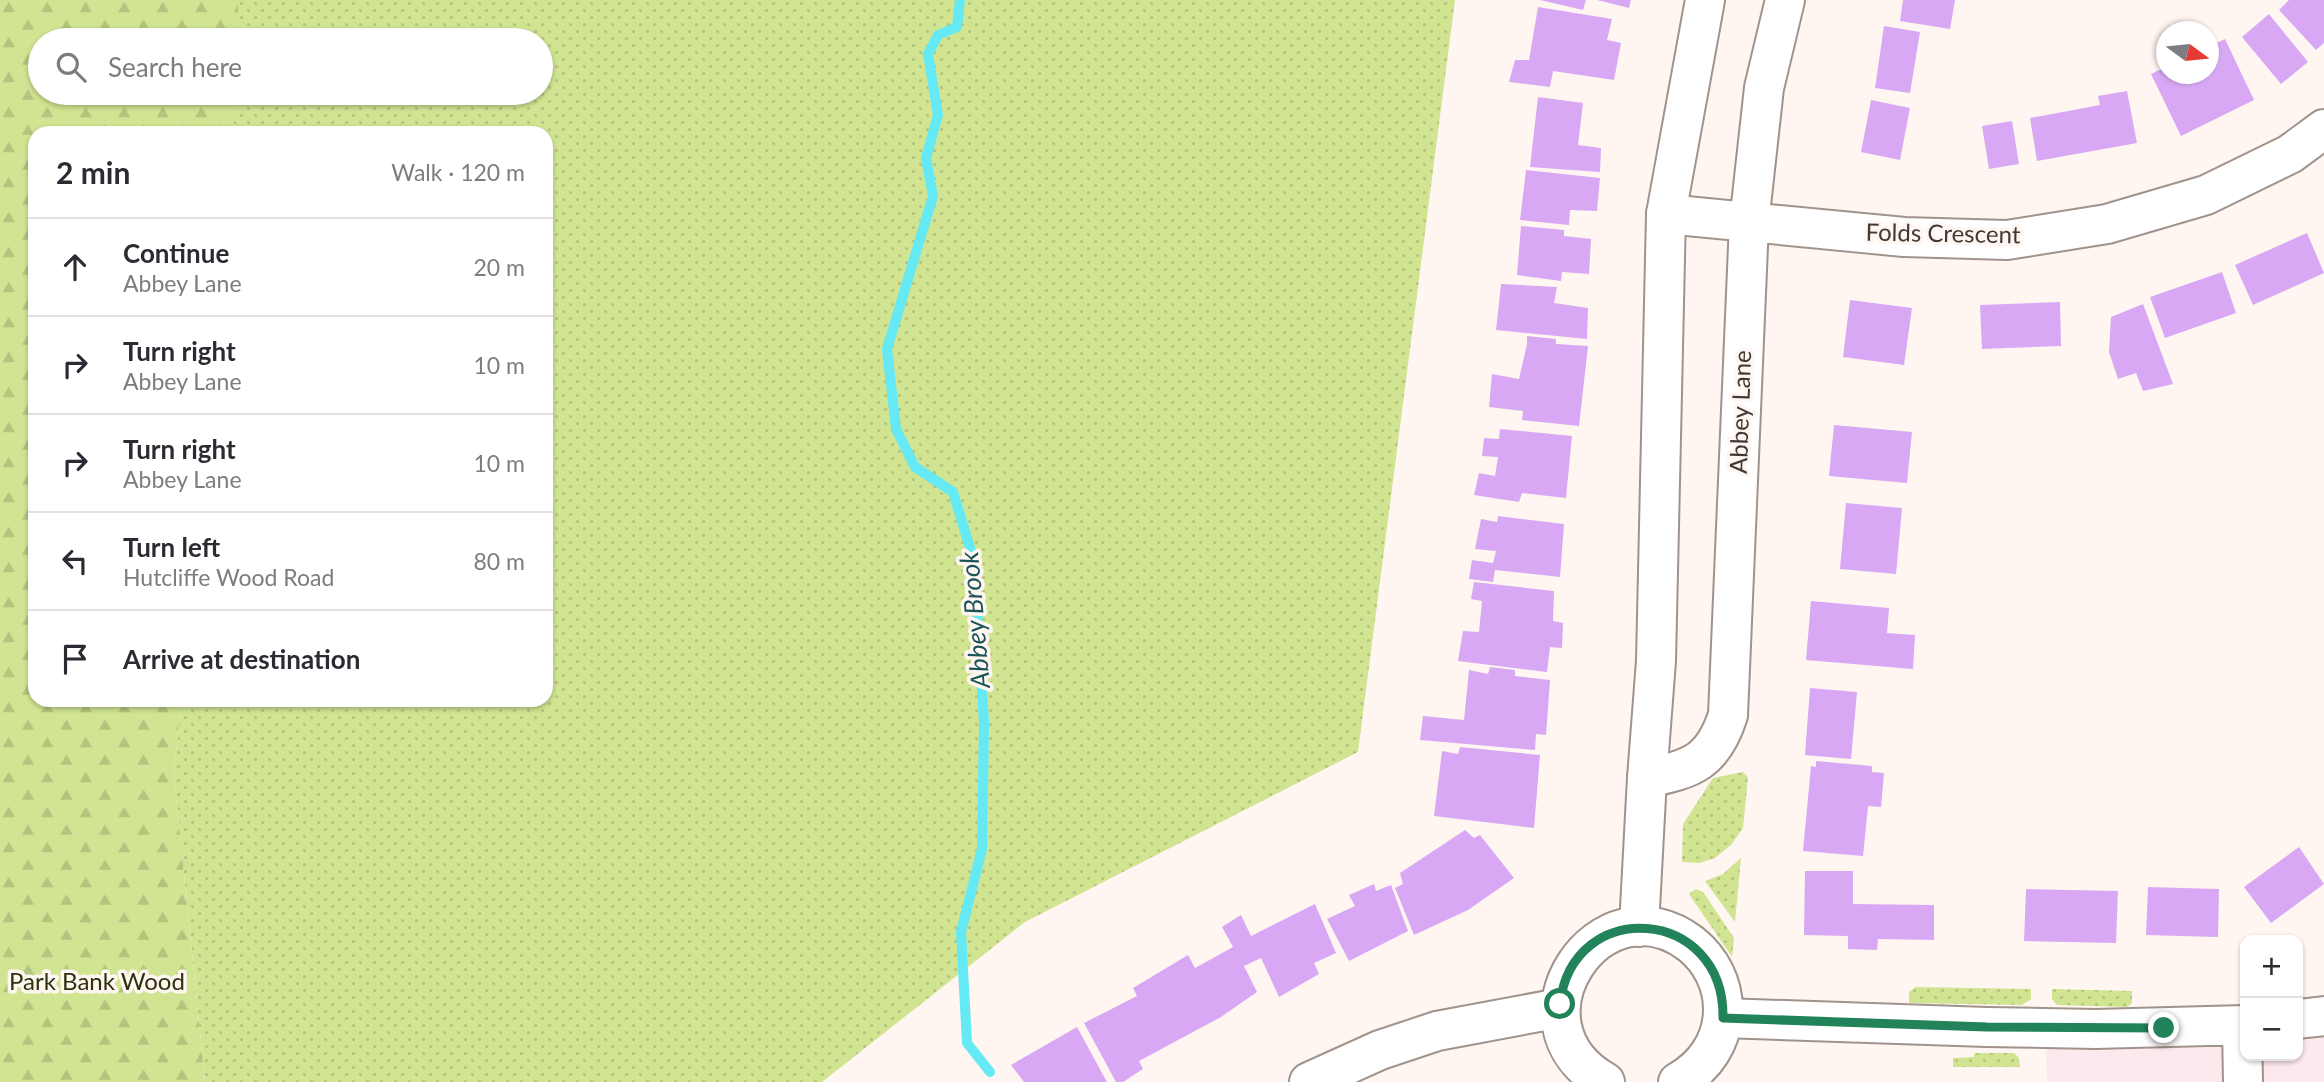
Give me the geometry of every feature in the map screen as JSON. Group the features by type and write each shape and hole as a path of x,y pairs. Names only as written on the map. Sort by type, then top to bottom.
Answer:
{"street":[{"path":"1639,928 1656,661 1666,214 1705,0"},
{"name":"Abbey Lane","path":"1647,778 1691,767 1712,749 1722,733 1728,715 1749,223 1764,88 1785,0"},
{"name":"Folds Crescent","path":"1666,214 1904,237 2007,240 2107,224 2206,195 2290,154 2324,129"},
{"path":"1605,1082 1590,1072 1571,1050 1562,1026 1560,1008 1566,979 1584,952 1607,935 1624,929 1639,928 1670,933 1688,942 1699,951 1718,980 1723,1018 1717,1040 1708,1057 1696,1070 1678,1082"},
{"path":"1309,1082 1380,1050 1437,1031 1560,1008"},
{"path":"2303,1018 2324,1016"},
{"path":"1723,1018 1987,1027 2240,1026"},
{"path":"2243,1061 2243,1082"}],"shaded area":[{"path":"2324,1034 2324,1082 2047,1082 2046,1053 2052,1043 2240,1036 2240,1061 2303,1061 2303,1035"}],"green space":[{"name":"Park Bank Wood","path":"0,0 238,0 238,28 28,28 28,105 236,105 234,126 28,126 28,707 180,707 174,775 205,1082 0,1082"},
{"path":"238,0 1455,0 1358,752 1025,922 822,1082 205,1082 174,775 180,707 553,707 553,126 234,126 236,105 553,105 553,28 238,28"},
{"path":"1743,772 1748,777 1743,828 1731,845 1715,858 1699,863 1682,862 1683,824 1713,778"},
{"path":"1741,858 1735,922 1705,881 1723,874"},
{"path":"1696,889 1703,892 1734,938 1732,957 1689,894"},
{"path":"1916,987 2031,989 2031,999 2022,1005 1909,1003 1909,992"},
{"path":"2052,989 2132,991 2132,1003 2127,1007 2057,1005 2052,999"},
{"path":"1974,1053 2014,1053 2019,1058 2020,1067 1953,1067 1953,1058 1974,1057"}],"building":[{"path":"1540,0 1586,0 1583,10"},
{"path":"1597,0 1631,0 1629,8"},
{"path":"1903,0 1955,0 1950,29 1900,21"},
{"path":"2289,0 2324,0 2324,43 2316,50 2279,10"},
{"path":"1538,7 1612,19 1607,40 1621,43 1614,80 1553,71 1550,87 1509,82 1515,60 1529,60"},
{"path":"2269,14 2308,62 2281,84 2242,37"},
{"path":"1884,26 1920,32 1910,93 1875,88"},
{"path":"2225,39 2254,100 2181,136 2151,74 2156,72 2156,84 2219,84 2219,42"},
{"path":"2127,91 2137,143 2037,161 2030,118 2100,105 2098,96"},
{"path":"1538,97 1583,103 1578,145 1601,148 1600,172 1530,167"},
{"path":"1871,100 1910,108 1900,160 1861,152"},
{"path":"2012,121 2019,164 1989,169 1982,126"},
{"path":"1526,170 1600,178 1597,211 1570,210 1569,225 1520,220"},
{"path":"1521,226 1564,230 1564,236 1591,239 1589,274 1562,272 1561,281 1517,275"},
{"path":"2307,233 2324,273 2253,305 2235,265"},
{"path":"2222,272 2236,313 2165,338 2150,297"},
{"path":"1501,284 1557,287 1554,303 1588,308 1587,339 1496,330"},
{"path":"1850,300 1912,308 1904,365 1843,357"},
{"path":"2060,302 2061,346 1982,349 1980,305"},
{"path":"2143,304 2173,384 2143,391 2136,373 2118,379 2109,352 2111,317"},
{"path":"1527,336 1556,339 1556,344 1588,346 1579,426 1522,420 1523,411 1489,407 1492,374 1519,379"},
{"path":"1834,425 1912,432 1907,483 1829,476"},
{"path":"1500,429 1572,436 1566,498 1522,493 1519,502 1474,495 1479,473 1495,476 1498,457 1482,456 1484,438 1499,439"},
{"path":"1846,503 1902,508 1896,574 1840,569"},
{"path":"1498,516 1564,524 1560,577 1495,570 1493,582 1469,579 1472,560 1493,563 1496,551 1475,549 1481,519 1497,522"},
{"path":"1474,582 1554,591 1553,621 1563,623 1562,648 1550,647 1547,672 1458,661 1463,631 1479,632 1482,601 1471,599"},
{"path":"1811,601 1889,608 1887,633 1915,635 1913,669 1806,660"},
{"path":"1490,667 1515,670 1515,676 1550,680 1546,735 1536,734 1535,750 1420,740 1423,716 1464,720 1469,670 1488,674"},
{"path":"1810,688 1857,692 1851,759 1805,755"},
{"path":"1460,747 1540,755 1534,828 1434,816 1442,751 1458,754"},
{"path":"1816,761 1872,766 1872,772 1884,773 1881,807 1868,806 1863,856 1803,851 1811,766 1816,767"},
{"path":"1465,830 1474,838 1480,835 1514,878 1468,910 1414,935 1395,888 1403,884 1400,873"},
{"path":"2299,847 2324,884 2271,923 2244,887"},
{"path":"1805,871 1853,871 1853,904 1934,905 1934,940 1878,939 1877,950 1848,949 1848,936 1804,935"},
{"path":"1374,884 1376,891 1391,885 1408,931 1349,961 1327,919 1355,906 1349,895"},
{"path":"2148,887 2219,889 2218,937 2146,935"},
{"path":"2026,889 2118,891 2116,943 2024,941"},
{"path":"1315,904 1336,953 1314,963 1319,974 1279,997 1261,958 1244,966 1257,992 1221,1017 1139,1061 1143,1069 1123,1082 1116,1082 1084,1023 1137,996 1133,988 1188,955 1195,968 1233,947 1222,927 1241,915 1251,936"},
{"path":"1077,1027 1107,1082 1024,1082 1011,1065"}],"waterway":[{"name":"Abbey Brook","path":"960,0 957,27 938,35 928,54 938,115 926,158 933,196 887,349 896,429 915,467 953,492 974,561 984,723 982,849 961,932 967,1043 990,1072"}],"route":[{"path":"1560,1004 1569,972 1590,946 1599,939 1624,929 1644,928 1670,933 1699,951 1718,980 1723,1018 1987,1027 2164,1028"}]}
